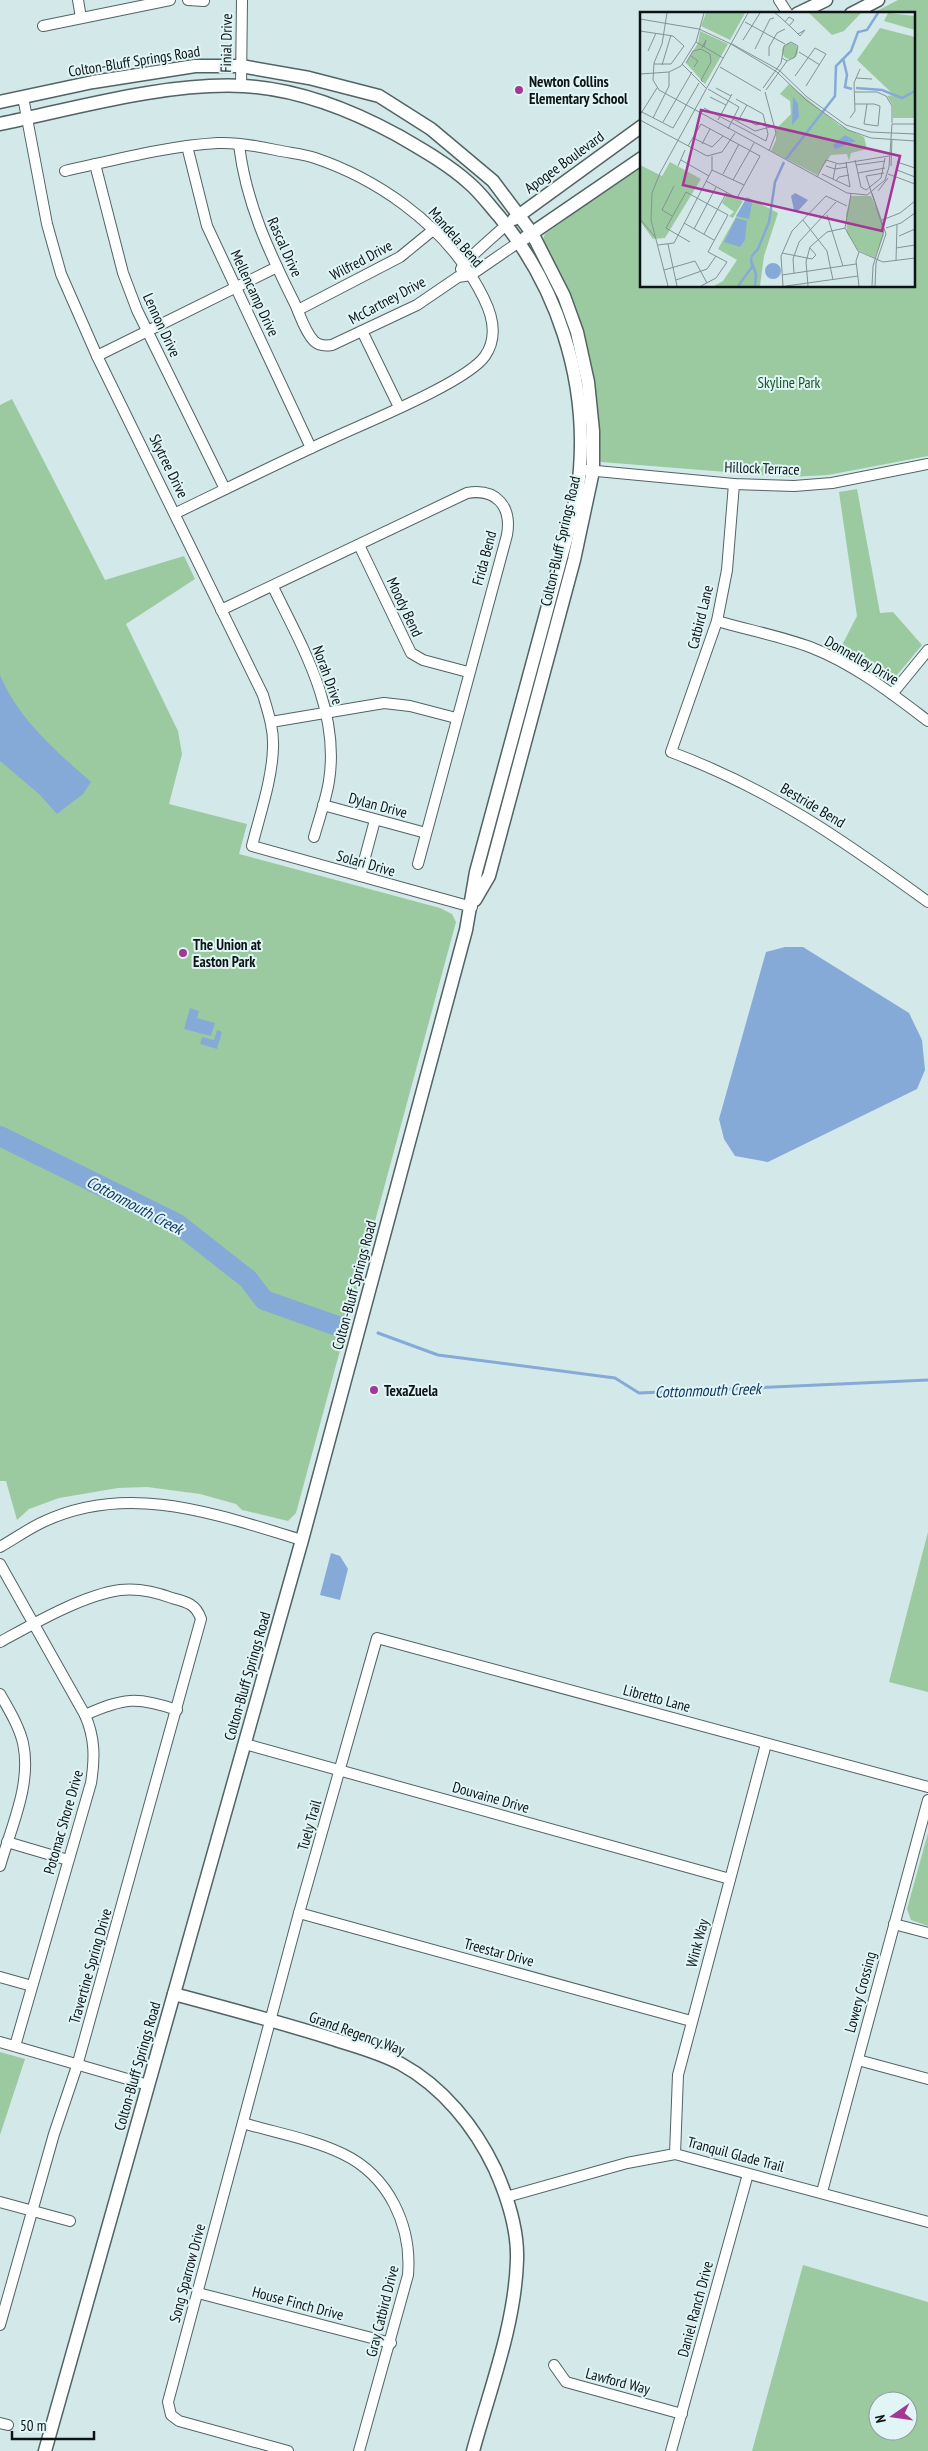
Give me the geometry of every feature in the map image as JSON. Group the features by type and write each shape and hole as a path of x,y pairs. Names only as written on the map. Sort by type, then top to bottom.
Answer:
{"street":[{"path":"78,0 81,18"},
{"path":"43,26 170,0"},
{"path":"188,0 204,1"},
{"name":"Finial Drive","path":"241,86 242,0"},
{"path":"780,0 787,12"},
{"path":"801,12 826,0"},
{"path":"855,12 878,0"},
{"name":"Colton-Bluff Springs Road","path":"0,102 93,82 195,66 241,66 281,71 379,96 431,129 470,160 493,181 532,234 564,296 577,332 588,382 593,431 574,560 489,876 472,907 302,1540 45,2451"},
{"name":"Colton-Bluff Springs Road","path":"0,124 162,91 241,86 288,93 371,121 418,147 470,183 519,242 541,277 566,337 579,397 586,470"},
{"name":"Skytree Drive","path":"23,97 47,224 61,274 97,356 176,513 263,695 271,722 274,746 271,771 252,846"},
{"name":"Apogee Boulevard","path":"506,225 640,127"},
{"name":"Mandela Bend","path":"65,171 187,146 220,143 314,158 360,177 414,211 463,264 488,305 492,321 492,338 486,355 472,369 399,407 176,513"},
{"name":"Rascal Drive","path":"239,145 249,200 277,267 314,342 328,346"},
{"name":"Mellencamp Drive","path":"187,146 207,226 311,448"},
{"path":"519,242 640,159"},
{"name":"Lennon Drive","path":"95,164 123,274 148,331 225,490"},
{"path":"458,277 463,264 506,225"},
{"name":"Wilfred Drive","path":"298,310 400,257 433,230"},
{"name":"McCartney Drive","path":"328,346 417,305 458,277 470,275 519,242"},
{"path":"97,356 277,267"},
{"path":"362,331 399,407"},
{"name":"Hillock Terrace","path":"586,470 734,484 794,486 832,482 928,464"},
{"name":"Catbird Lane","path":"671,752 717,621 727,570 734,484"},
{"name":"Frida Bend","path":"221,610 273,587 467,492 482,491 498,500 508,515 509,525 418,864"},
{"name":"Moody Bend","path":"359,545 411,653 423,660 468,672"},
{"name":"Norah Drive","path":"273,587 312,667 326,712 330,758 329,780 314,837"},
{"name":"Donnelley Drive","path":"717,621 810,648 845,663 892,694 928,721"},
{"path":"892,694 928,650"},
{"path":"271,722 384,703 410,706 456,718"},
{"name":"Bestride Bend","path":"671,752 737,779 783,803 845,842 928,902"},
{"name":"Dylan Drive","path":"323,805 426,833"},
{"path":"360,876 375,820"},
{"name":"Solari Drive","path":"252,846 472,907"},
{"path":"0,1547 42,1522 65,1514 98,1507 143,1502 197,1509 302,1540"},
{"name":"Potomac Shore Drive","path":"0,1564 85,1715 92,1735 94,1767 15,2046"},
{"name":"Travertine Spring Drive","path":"0,2325 54,2134 77,2066 200,1627 198,1609 189,1603 158,1593 120,1590 103,1594 34,1624"},
{"path":"0,1642 34,1624"},
{"name":"Libretto Lane","path":"378,1638 928,1787"},
{"name":"Tuely Trail","path":"271,2020 378,1638"},
{"path":"0,1694 17,1727 25,1762 20,1798 0,1866"},
{"path":"85,1715 122,1700 148,1701 177,1710"},
{"name":"Douvaine Drive","path":"244,1744 730,1879"},
{"name":"Wink Way","path":"676,2154 678,2074 766,1744"},
{"name":"Lowery Crossing","path":"822,2192 928,1800"},
{"path":"7,1842 68,1860"},
{"name":"Treestar Drive","path":"300,1913 691,2021"},
{"path":"894,1924 928,1933"},
{"path":"0,1977 32,1986"},
{"name":"Grand Regency Way","path":"174,1994 271,2020 368,2050 401,2064 433,2087 469,2123 482,2143 506,2197 517,2258 514,2297 473,2451"},
{"name":"Song Sparrow Drive","path":"271,2020 168,2402 171,2415 179,2421 288,2451"},
{"path":"0,2042 77,2066 148,2085"},
{"path":"858,2060 928,2079"},
{"name":"Gray Catbird Drive","path":"244,2123 343,2154 370,2172 383,2185 403,2225 410,2258 408,2275 391,2343 359,2451"},
{"name":"Tranquil Glade Trail","path":"506,2197 627,2163 676,2154 928,2222"},
{"name":"Daniel Ranch Drive","path":"671,2451 748,2174"},
{"path":"0,2202 70,2221"},
{"name":"House Finch Drive","path":"198,2293 391,2343"},
{"name":"Lawford Way","path":"554,2365 566,2382 682,2414"}],"green space":[{"name":"Skyline Park","path":"898,0 928,0 928,456 828,475 790,477 601,462 599,459 597,416 542,242 545,234 640,165 640,288 916,288 916,12 875,12"},
{"path":"12,399 105,580 184,556 195,579 126,624 178,731 182,754 169,804 247,824 239,854 440,908 452,914 456,922 296,1513 288,1521 242,1510 236,1504 200,1494 147,1487 118,1488 59,1498 29,1509 17,1520 6,1481 0,1481 0,405"},
{"path":"857,489 880,613 893,612 922,645 892,681 883,678 839,651 857,616 839,492"},
{"path":"928,1532 928,1692 889,1682"},
{"path":"928,1833 928,1926 911,1920 907,1909"},
{"path":"0,2052 25,2059 0,2135"},
{"path":"803,2265 928,2302 928,2451 752,2451"}],"water":[{"path":"0,675 17,706 39,733 91,782 83,794 57,814 39,794 0,761"},
{"path":"785,947 803,947 909,1013 922,1040 925,1070 917,1089 768,1162 735,1156 724,1139 719,1119 766,952"},
{"path":"190,1008 199,1011 197,1018 215,1023 211,1036 184,1029"},
{"path":"217,1030 222,1032 217,1049 200,1044 202,1037 214,1040"},
{"path":"331,1553 340,1556 348,1569 340,1600 320,1595"}],"waterway":[{"name":"Cottonmouth Creek","path":"0,1136 178,1224 248,1279 264,1300 340,1327"},
{"name":"Cottonmouth Creek","path":"378,1333 438,1355 615,1378 639,1393 928,1380"}],"place":[{"name":"Newton Collins Elementary School","path":"519,90"},
{"name":"The Union at Easton Park","path":"183,953"},
{"name":"TexaZuela","path":"374,1390"}]}
